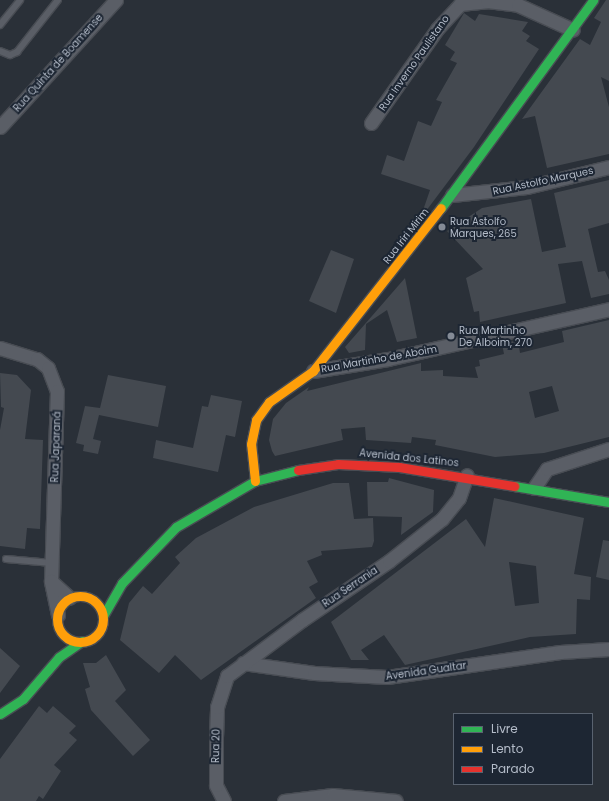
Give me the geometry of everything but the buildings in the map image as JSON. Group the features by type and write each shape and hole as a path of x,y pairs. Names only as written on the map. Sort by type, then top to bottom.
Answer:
{"main road":[{"name":"Rua Iriri Mirim","path":"255,481 251,444 256,420 269,402 314,371 452,195 573,30 593,0"},
{"name":"Avenida dos Latinos","path":"0,714 23,699 59,657 82,641 96,635 103,616 122,583 176,527 255,481 296,470 338,464 366,463 467,476 609,502"},
{"name":"Avenida dos Latinos","path":"70,598 84,597 122,583"},
{"path":"84,597 98,604 103,616"},
{"path":"59,657 60,629 58,615 70,598"},
{"path":"60,629 69,638 82,641"}],"street":[{"name":"Rua Quinta de Boamense","path":"0,127 116,0"},
{"name":"Rua Inverno Paulistano","path":"371,123 437,28 460,4 487,1 518,6 573,30"},
{"name":"Rua Astolfo Marques","path":"452,195 527,187 609,167"},
{"name":"Rua Martinho de Aboim","path":"314,371 396,358 609,309"},
{"name":"Rua Japaraná","path":"0,348 37,359 48,368 57,391 51,581 58,615"},
{"path":"534,488 547,468 609,449"},
{"name":"Rua Serrania","path":"221,689 227,676 243,663 389,561 442,519 460,498 467,476"},
{"path":"51,581 70,598"},
{"name":"Avenida Gualtar","path":"243,663 314,673 387,677 560,652 609,649"},
{"name":"Rua 20","path":"221,689 217,706 216,785 224,801"},
{"path":"284,801 333,794 396,801"}],"lane":[{"path":"0,25 20,0"},
{"path":"0,51 10,55 16,52 58,0"},
{"path":"6,559 52,562"}],"traffic: fast":[{"path":"441,208 593,0"},
{"path":"103,616 122,583 176,527 255,481 298,470"},
{"path":"514,486 609,502"},
{"path":"0,714 23,699 59,657 82,641"}],"traffic: slow":[{"path":"255,481 251,444 256,420 269,402 313,371 441,208"},
{"path":"80,596 93,600 99,606 103,619 99,632 93,638 80,642 67,638 61,632 57,619 61,606 67,600 80,596"}],"traffic: jam":[{"path":"298,470 338,464 399,467 514,486"}],"place":[{"name":"Rua Astolfo Marques, 265","path":"442,227"},
{"name":"Rua Martinho De Alboim, 270","path":"451,336"}]}
